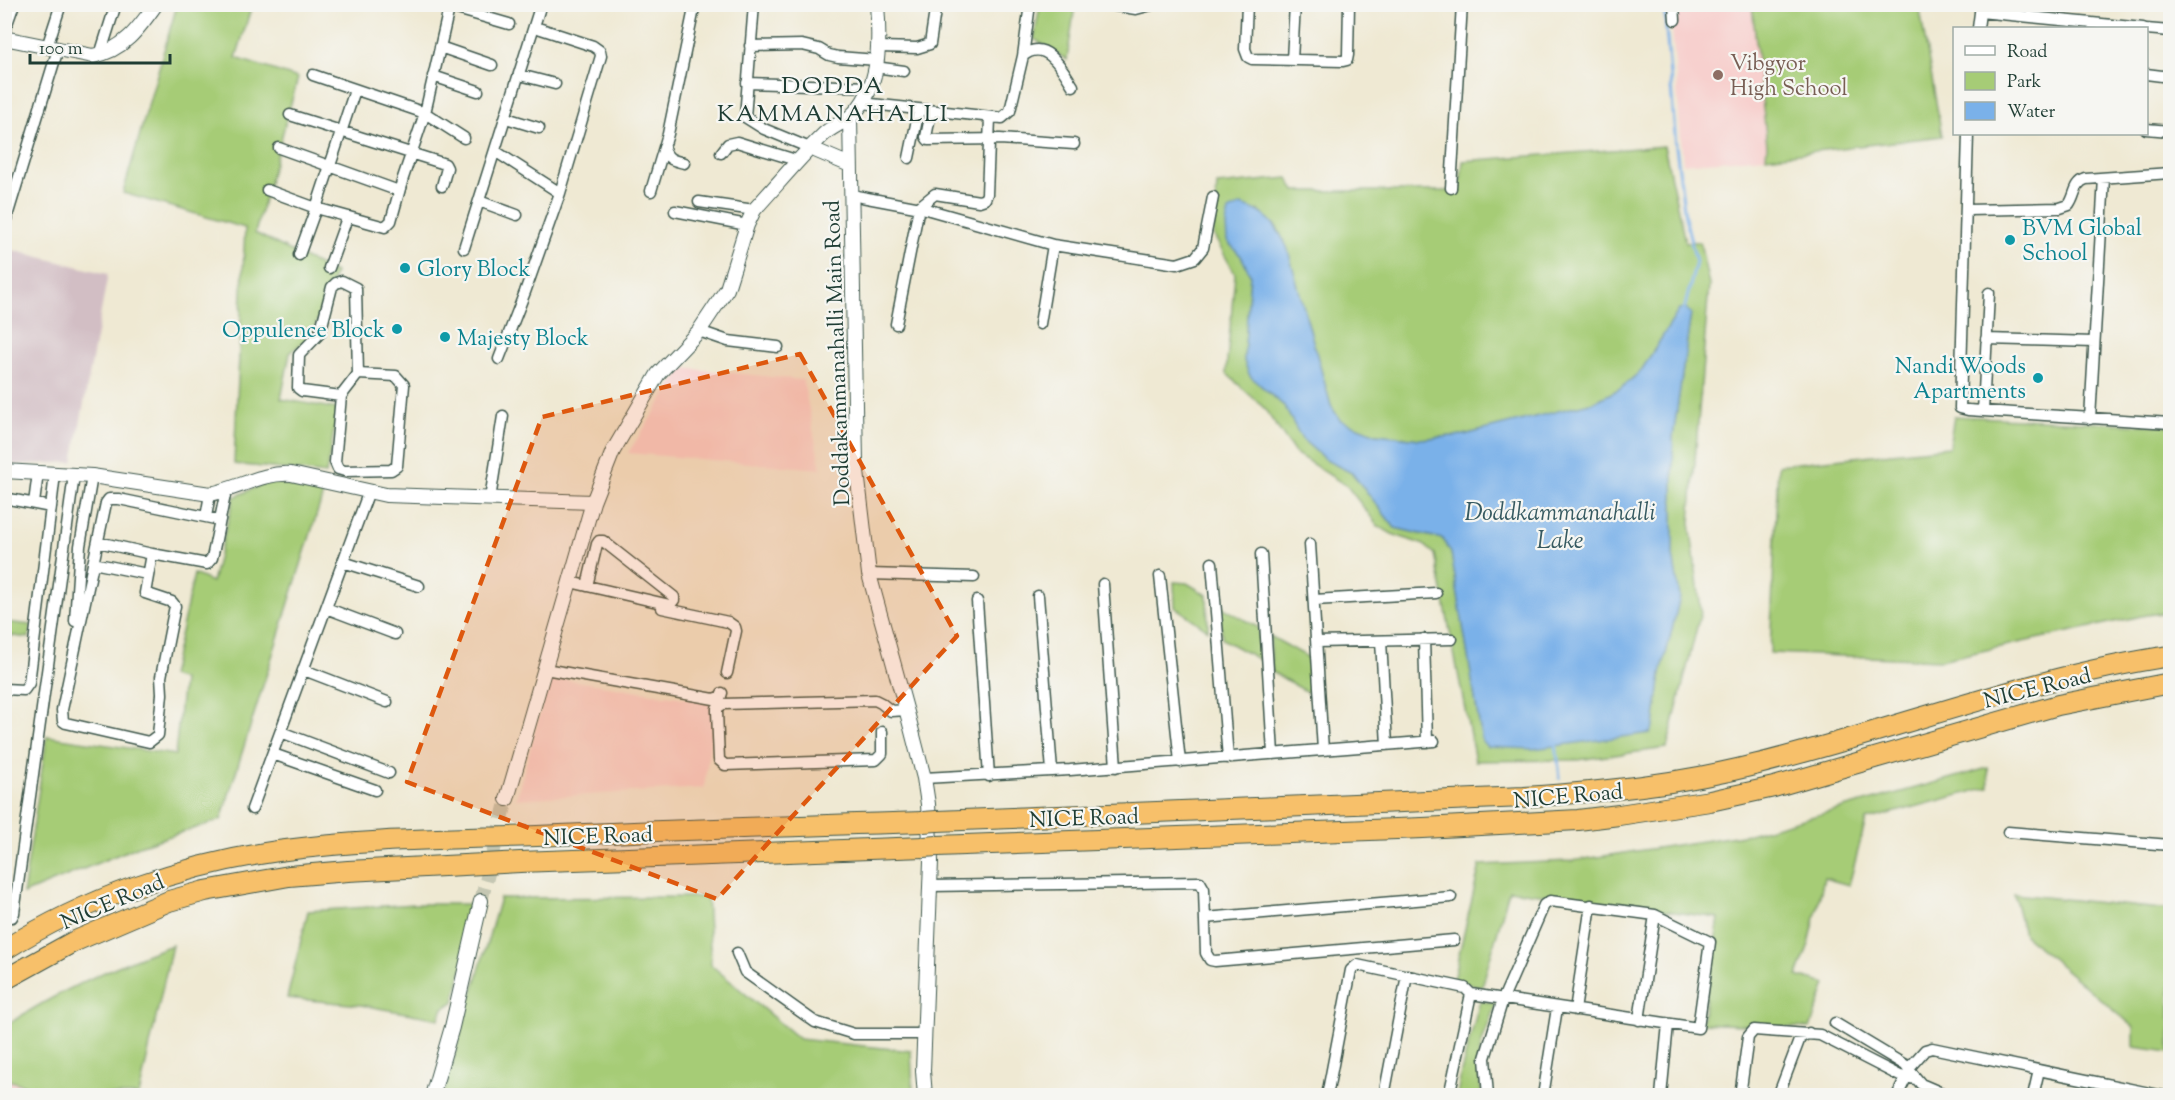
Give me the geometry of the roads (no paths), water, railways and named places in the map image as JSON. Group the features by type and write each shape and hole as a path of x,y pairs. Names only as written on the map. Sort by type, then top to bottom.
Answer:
{"highway":[{"name":"NICE Road","path":"4,950 58,920 127,890 198,867 278,851 416,841 1571,794 1719,773 1849,739 2030,686 2170,656"},
{"name":"NICE Road","path":"4,980 73,942 169,902 205,891 289,876 520,862 1434,828 1578,820 1710,801 1847,767 2058,705 2170,683"}],"street":[{"path":"4,32 14,4"},
{"path":"4,226 52,48 61,4"},
{"path":"100,55 116,4"},
{"path":"4,38 93,56 100,55 121,46 156,4"},
{"path":"464,248 541,4"},
{"path":"651,191 664,149 695,4"},
{"path":"754,4 745,117 764,129 850,165"},
{"path":"507,799 593,502 613,451 658,374 699,331 727,289 754,210 825,133 850,117 862,103 870,87 877,58 877,4"},
{"path":"750,46 802,45 838,57 877,58 930,44 936,4"},
{"path":"862,103 1002,118 1010,111 1023,56 1030,4"},
{"path":"1104,4 1136,9 1155,4"},
{"path":"1247,4 1245,49 1248,57 1292,60 1347,60 1349,4"},
{"path":"1292,60 1295,4"},
{"path":"1451,189 1462,4"},
{"path":"1674,4 1675,20"},
{"path":"267,190 347,218 388,226 425,113 450,6 509,24"},
{"path":"1978,27 1980,8 2129,27"},
{"path":"499,359 560,193 601,56 600,51 592,46 535,27"},
{"path":"2148,29 2170,31"},
{"path":"440,47 492,65"},
{"path":"1023,56 1035,51 1051,55 1058,61 1073,86"},
{"path":"877,58 904,71"},
{"path":"2148,74 2170,77"},
{"path":"313,75 425,113 464,138"},
{"path":"520,75 555,84"},
{"path":"433,76 478,91"},
{"path":"747,83 870,87"},
{"path":"299,255 355,90"},
{"path":"909,158 919,110"},
{"path":"931,112 927,140 990,139 1074,144"},
{"path":"290,115 445,165 447,168 441,186"},
{"name":"Doddakammanahalli Main Road","path":"850,117 856,463 868,574 907,710 928,804 930,886 923,1071 925,1095"},
{"path":"506,118 539,128"},
{"path":"896,324 919,207 935,194 979,201 985,199 990,118"},
{"path":"2148,129 2170,131"},
{"path":"1968,135 1961,410 2170,423"},
{"path":"722,153 728,144 737,142 799,161"},
{"path":"279,148 399,191"},
{"path":"664,149 670,160 684,163"},
{"path":"495,151 560,193"},
{"path":"1966,210 2060,208 2069,205 2079,182 2170,173"},
{"path":"2090,419 2104,178"},
{"path":"851,195 919,207 1053,245 1177,264 1195,258 1203,248 1213,197"},
{"path":"479,201 518,215"},
{"path":"699,202 754,210"},
{"path":"675,211 747,225"},
{"path":"329,268 347,218"},
{"path":"1040,324 1053,245"},
{"path":"341,396 302,391 298,388 299,355 320,333 332,287 342,281 356,288 358,374 341,396 335,462 340,477 369,491 405,496 593,502"},
{"path":"1983,411 1989,293"},
{"path":"699,331 728,341 778,347"},
{"path":"1986,339 2094,342"},
{"path":"4,471 92,476 210,494 226,491 278,473 340,477 391,470 397,466 404,385 396,376 358,374"},
{"path":"490,499 503,416"},
{"path":"34,503 38,473"},
{"path":"4,688 24,690 29,683 55,474"},
{"path":"4,916 12,917 14,913 74,475"},
{"path":"72,660 80,546 92,476"},
{"path":"98,542 207,564 212,558 226,491"},
{"path":"252,809 369,491"},
{"path":"206,517 210,494"},
{"path":"4,498 51,507"},
{"path":"152,554 145,593 172,602 175,606 161,677 162,694 158,735 149,742 66,723 63,721 62,710 106,503 109,500 119,499 220,520"},
{"path":"569,585 587,586 670,605 674,600 674,597 603,541 597,544 587,586"},
{"path":"1310,544 1323,750"},
{"path":"1261,554 1273,754"},
{"path":"343,562 420,586"},
{"path":"93,563 147,574"},
{"path":"1212,563 1228,758"},
{"path":"868,574 974,577"},
{"path":"1160,576 1180,762"},
{"path":"1103,584 1116,767"},
{"path":"569,585 732,624 736,631 727,673"},
{"path":"1314,600 1436,593"},
{"path":"1038,596 1052,771"},
{"path":"977,601 989,776"},
{"path":"326,608 395,634"},
{"path":"924,778 1116,767 1431,742 1424,639"},
{"path":"1317,642 1452,639"},
{"path":"1381,641 1387,745"},
{"path":"544,669 714,699 722,693"},
{"path":"303,670 387,702"},
{"path":"882,732 882,754 876,760 725,765 719,760 717,711 723,704 875,700 891,711 907,710"},
{"path":"281,732 389,773"},
{"path":"273,754 375,790"},
{"path":"2008,832 2170,845"},
{"path":"930,886 1195,881 1203,885 1206,953 1210,960 1215,961 1454,940"},
{"path":"1205,918 1451,897"},
{"path":"1327,1095 1353,966 1361,965 1465,988 1471,994 1503,999 1557,1008 1698,1028 1711,946 1707,939 1655,915 1550,901 1544,905 1503,999 1485,1059 1488,1095"},
{"path":"432,1095 452,1027 481,902"},
{"path":"1575,1010 1592,905"},
{"path":"1639,1020 1655,915"},
{"path":"737,953 745,972 815,1022 854,1034 925,1034"},
{"path":"1384,1095 1407,975"},
{"path":"1449,1095 1471,994"},
{"path":"1543,1095 1557,1008"},
{"path":"1835,1023 1921,1084 1949,1095"},
{"path":"1661,1095 1668,1024"},
{"path":"1740,1095 1750,1032 1759,1029 1820,1035 1910,1075"},
{"path":"1778,1095 1800,1038 1809,1033"},
{"path":"1897,1095 1922,1052 1932,1048 2146,1094 2164,1095"},
{"path":"2033,1095 2040,1070"}],"water":[{"name":"Doddkammanahalli Lake","path":"1241,205 1264,215 1278,231 1287,247 1331,406 1340,420 1376,434 1420,439 1464,435 1594,402 1621,388 1641,371 1679,310 1686,309 1691,313 1673,437 1673,556 1680,597 1661,674 1654,725 1650,733 1533,749 1487,747 1482,741 1451,553 1443,539 1395,528 1352,473 1326,460 1302,439 1284,406 1250,376 1244,361 1250,274 1241,256 1227,241 1226,224 1229,211"}],"waterway":[{"path":"1664,4 1676,146 1685,217 1696,262 1684,310"},
{"path":"1556,744 1560,778"}],"tunnel":[{"path":"481,901 507,799"}],"place":[{"name":"Vibgyor High School","path":"1718,75"},
{"name":"BVM Global School","path":"2010,240"},
{"name":"Glory Block","path":"405,268"},
{"name":"Oppulence Block","path":"397,329"},
{"name":"Majesty Block","path":"445,337"},
{"name":"Nandi Woods Apartments","path":"2038,378"}],"district":[{"name":"DODDA KAMMANAHALLI","path":"833,99"}]}
